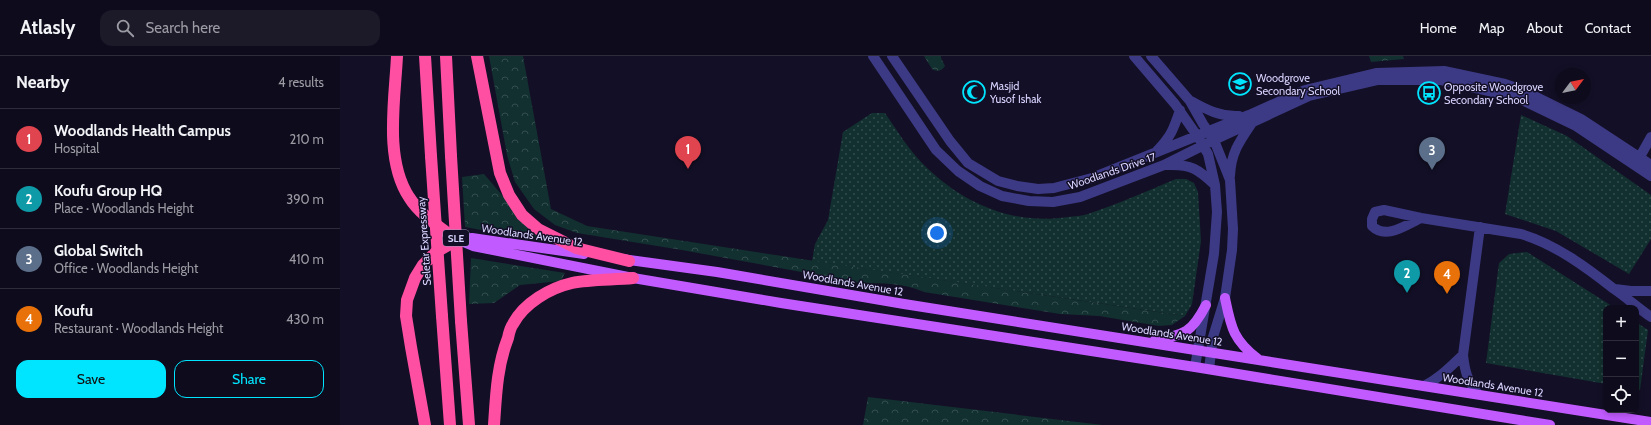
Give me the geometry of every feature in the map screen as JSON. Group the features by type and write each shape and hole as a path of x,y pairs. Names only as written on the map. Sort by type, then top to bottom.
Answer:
{"highway":[{"path":"397,56 393,132 400,178 413,203 457,240 436,252 423,265 415,278 406,300 406,316 410,347 425,425"},
{"name":"Seletar Expressway","path":"425,56 450,425"},
{"name":"SLE","path":"446,56 461,321 469,425"},
{"path":"477,56 500,172 509,195 522,215 538,229 576,248 629,261"},
{"path":"494,425 500,362 513,324 525,309 539,297 554,289 572,283 633,278"}],"main road":[{"name":"Woodlands Avenue 12","path":"457,240 472,238 629,261 717,272 912,305 1651,422"},
{"name":"Woodlands Avenue 12","path":"457,240 473,246 633,278 781,303 1209,369 1550,425"},
{"path":"1225,298 1235,336 1247,351 1258,359"},
{"path":"1143,341 1175,337 1187,331 1197,322 1206,305"}],"street":[{"name":"Woodlands Drive 17","path":"873,56 936,150 958,171 980,186 1002,196 1039,203 1080,197 1164,165 1201,141"},
{"name":"Woodlands Drive 17","path":"892,56 950,141 968,163 998,181 1038,189 1054,188 1092,178 1155,154 1201,141"},
{"path":"1134,56 1180,110 1208,154 1214,185 1217,227 1206,305 1195,367"},
{"path":"1151,56 1190,101 1203,124 1212,136 1230,180"},
{"path":"1201,141 1251,119 1305,90 1376,73 1444,72 1505,84 1522,90 1581,119 1637,162 1651,176"},
{"path":"1190,101 1222,116 1251,119"},
{"path":"1155,154 1175,128 1180,110"},
{"path":"1209,369 1213,337 1225,298 1232,250 1233,229 1230,164 1235,149 1251,119"},
{"path":"1637,162 1651,137"},
{"path":"1637,162 1651,165"},
{"path":"1164,165 1180,165 1193,168 1201,172 1214,185"},
{"path":"1421,218 1521,234 1541,241 1559,251 1615,289 1637,308 1651,317"},
{"path":"1478,394 1468,382 1463,355 1480,227"},
{"path":"1615,289 1651,291"},
{"path":"1424,386 1442,375 1463,355"}],"green space":[{"path":"489,56 523,56 551,209 587,226 1185,316 1172,325 1159,326 1099,316 1060,314 924,292 901,285 861,283 682,250 577,233 555,225 534,209 515,182 507,155"},
{"path":"924,56 941,56 945,66 944,68 938,71 932,69"},
{"path":"1369,56 1403,56 1404,59 1371,62"},
{"path":"872,113 885,113 904,142 927,168 942,181 975,202 1010,215 1048,219 1083,215 1121,202 1176,179 1186,179 1194,183 1198,192 1201,241 1192,304 1185,316 812,261 815,244 828,220 843,132"},
{"path":"1521,115 1567,136 1651,195 1651,239 1629,274 1556,231 1505,214"},
{"path":"484,174 541,241 465,227 462,177"},
{"path":"1527,252 1610,305 1603,305 1603,383 1486,363 1499,263 1509,254"},
{"path":"471,258 565,273 561,281 520,285 494,303 469,304"},
{"path":"1639,324 1648,330 1639,390"},
{"path":"868,397 1103,425 863,425"}],"place":[{"name":"Woodgrove Secondary School","path":"1240,84"},
{"name":"Masjid Yusof Ishak","path":"974,92"},
{"name":"Opposite Woodgrove Secondary School","path":"1429,93"},
{"name":"Woodlands Health Campus","path":"688,169"},
{"name":"Global Switch","path":"1432,170"},
{"name":"Koufu Group HQ","path":"1407,293"},
{"name":"Koufu","path":"1447,294"}]}
